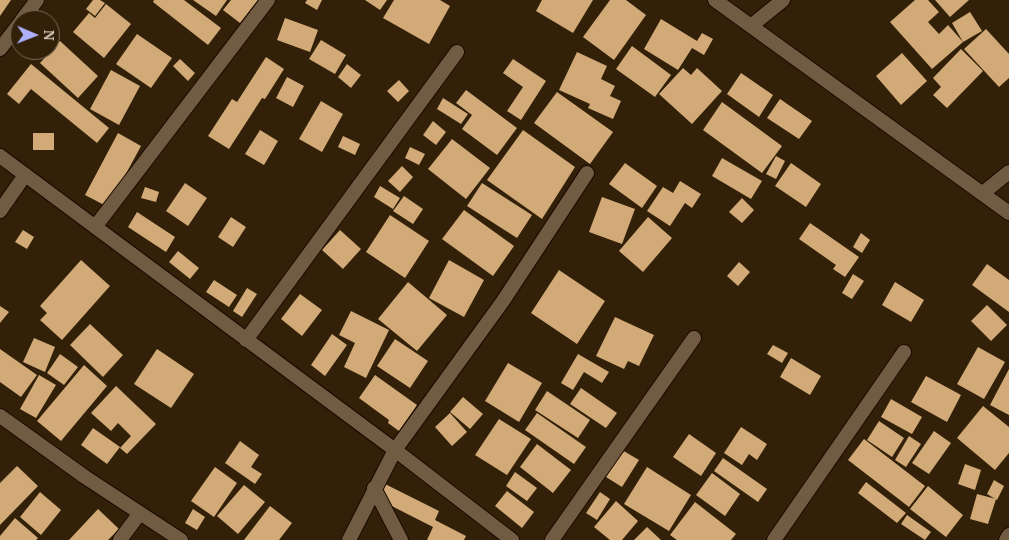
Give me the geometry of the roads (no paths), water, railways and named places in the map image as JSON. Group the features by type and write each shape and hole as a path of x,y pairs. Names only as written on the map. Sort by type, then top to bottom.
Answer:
{"street":[{"path":"29,10 37,0"},
{"path":"96,227 268,0"},
{"path":"715,0 1009,213"},
{"path":"751,26 783,0"},
{"path":"0,49 10,36"},
{"path":"246,340 457,52"},
{"path":"0,156 395,450 512,540"},
{"path":"983,193 1009,172"},
{"path":"349,540 395,450 502,301 587,173"},
{"path":"0,211 25,175"},
{"path":"552,540 694,338"},
{"path":"774,540 904,352"},
{"path":"0,416 85,477 181,540"},
{"path":"374,488 401,540"},
{"path":"120,540 140,513"}]}
